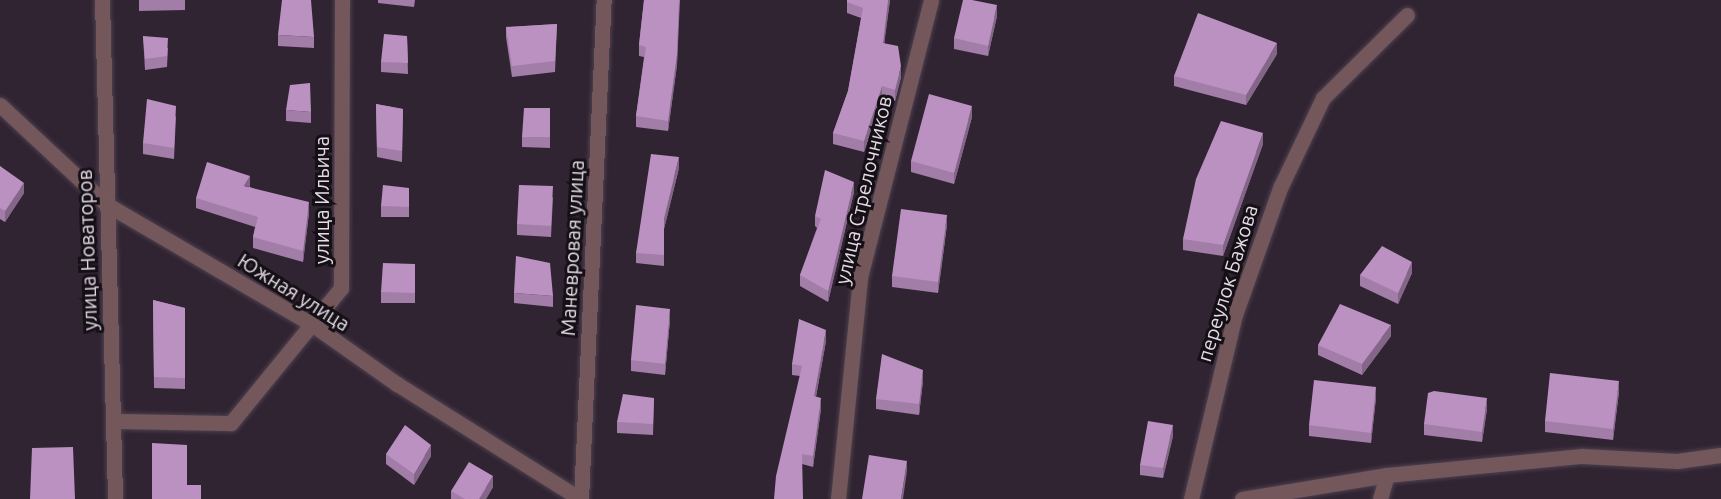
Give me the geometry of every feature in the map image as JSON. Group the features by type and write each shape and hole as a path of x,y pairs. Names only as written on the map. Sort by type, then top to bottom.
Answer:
{"street":[{"name":"улица Новаторов","path":"102,0 115,499"},
{"name":"улица Ильича","path":"114,421 231,423 341,288 342,0"},
{"name":"Маневровая улица","path":"580,499 604,0"},
{"name":"улица Стрелочников","path":"838,499 860,277 931,0"},
{"name":"переулок Бажова","path":"1191,499 1235,315 1280,188 1323,98 1407,15"},
{"name":"Южная улица","path":"0,105 106,204 312,325 397,384 580,499"},
{"path":"1242,499 1387,475 1582,456 1677,461 1721,455"},
{"path":"1380,499 1387,475"}],"building":[{"path":"282,0 311,0 314,37 278,35"},
{"path":"644,0 679,0 677,54 668,121 636,116 646,47 639,45"},
{"path":"847,0 888,0 883,43 898,46 901,66 895,90 882,86 864,141 833,133 848,91 863,8"},
{"path":"963,0 997,5 988,46 954,38"},
{"path":"1198,13 1277,43 1246,95 1174,76"},
{"path":"557,24 555,61 512,66 506,27"},
{"path":"384,34 407,36 408,63 381,62"},
{"path":"143,36 168,38 167,56 145,59"},
{"path":"310,83 311,112 286,110 290,85"},
{"path":"929,94 972,106 954,173 911,161"},
{"path":"147,99 176,106 174,148 143,143"},
{"path":"376,104 403,109 402,151 377,147"},
{"path":"524,108 550,108 550,137 522,137"},
{"path":"1221,121 1263,133 1223,245 1183,239 1196,179"},
{"path":"651,154 679,157 664,218 664,255 636,253"},
{"path":"207,162 250,176 244,186 309,202 303,251 253,237 258,217 196,198"},
{"path":"0,166 24,183 5,211 0,208"},
{"path":"825,170 854,182 828,291 800,275 821,219 815,216"},
{"path":"383,185 409,188 409,207 381,206"},
{"path":"519,185 553,186 551,226 517,224"},
{"path":"901,209 947,215 938,282 892,276"},
{"path":"1382,246 1412,262 1398,293 1360,275"},
{"path":"516,256 550,263 553,296 514,293"},
{"path":"383,263 415,264 415,293 381,292"},
{"path":"153,300 185,308 185,378 154,377"},
{"path":"1340,304 1391,325 1362,364 1318,345"},
{"path":"636,305 670,309 665,364 631,360"},
{"path":"799,319 826,330 814,396 821,398 813,456 802,454 803,499 774,499 776,476 802,366 792,364"},
{"path":"882,354 923,370 919,404 876,399"},
{"path":"1550,373 1619,381 1613,429 1545,421"},
{"path":"1314,380 1376,387 1371,433 1309,425"},
{"path":"1434,391 1487,398 1482,432 1424,424 1428,393"},
{"path":"623,394 654,398 653,424 617,422"},
{"path":"1148,421 1173,425 1163,468 1140,465"},
{"path":"405,425 431,445 414,474 386,454"},
{"path":"152,443 187,445 187,485 201,485 201,499 152,499"},
{"path":"73,447 75,499 30,499 32,448"},
{"path":"869,455 907,461 901,499 862,499"},
{"path":"469,462 493,476 479,499 465,499 451,491"}]}
